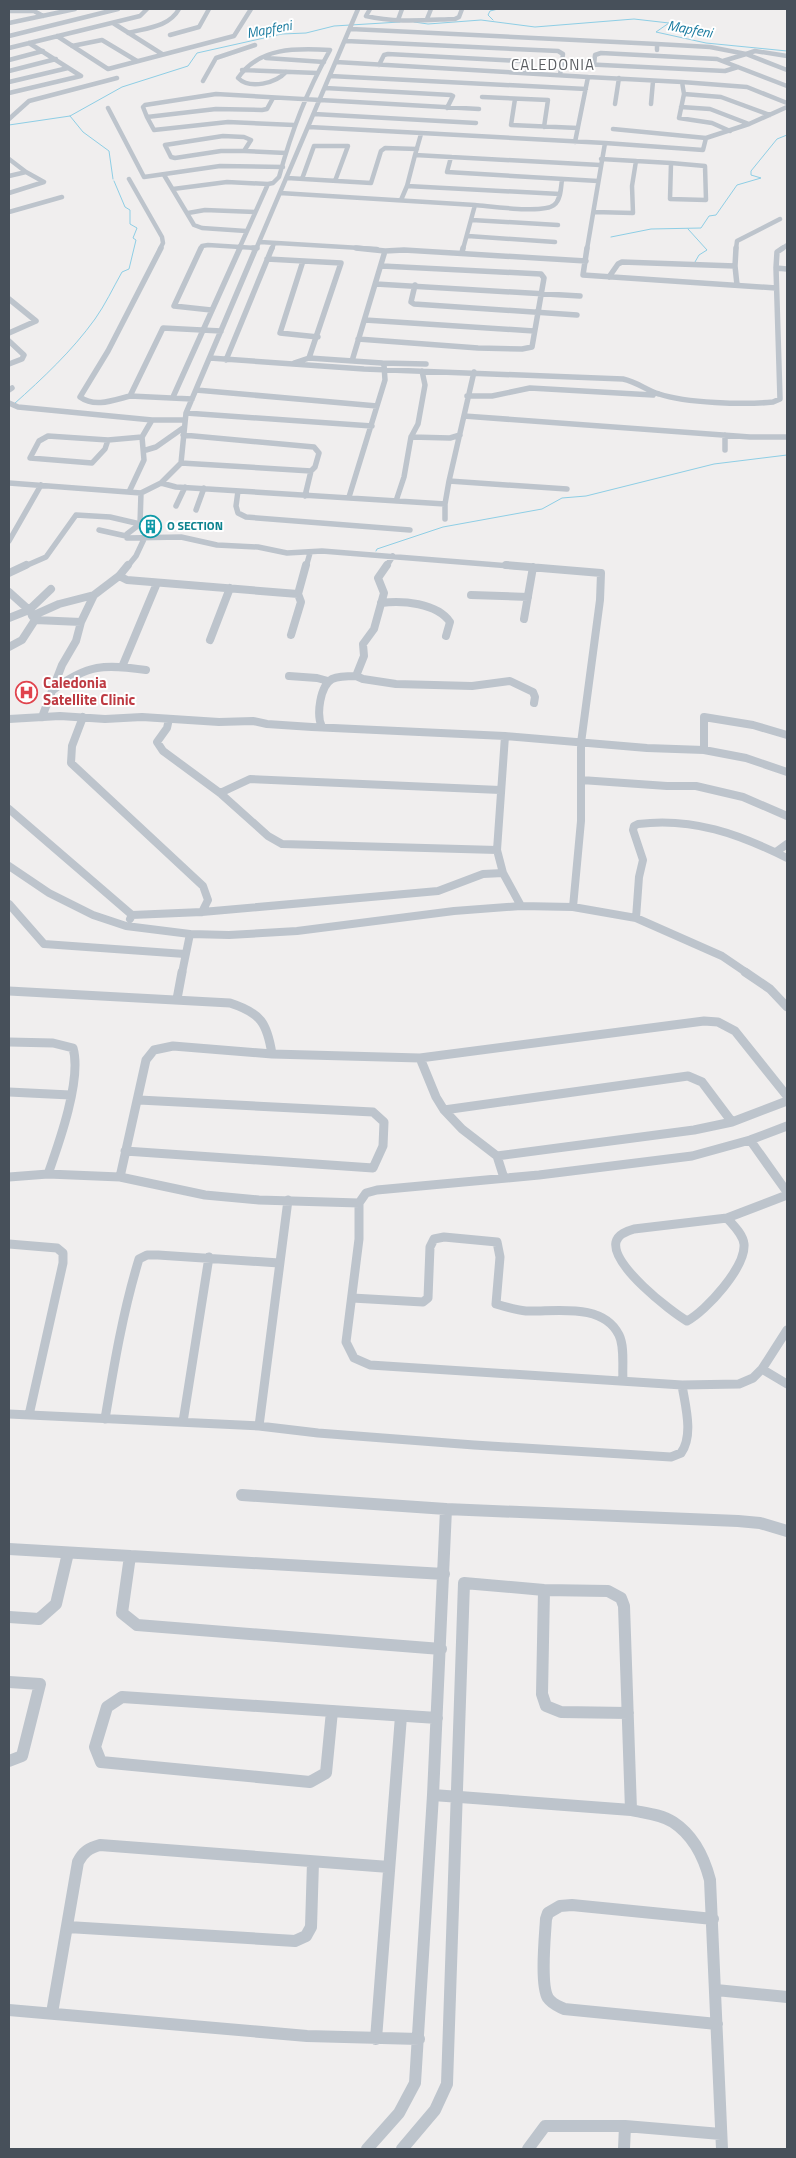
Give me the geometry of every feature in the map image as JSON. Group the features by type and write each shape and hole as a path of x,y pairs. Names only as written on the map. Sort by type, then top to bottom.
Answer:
{"street":[{"path":"9,23 71,9"},
{"path":"9,36 118,9"},
{"path":"9,48 142,15 147,9"},
{"path":"128,32 167,23 180,9"},
{"path":"170,35 199,27 209,9"},
{"path":"57,36 108,68 234,36 251,9"},
{"path":"9,483 140,493 161,483 181,463 183,428 192,398 358,9"},
{"path":"370,9 366,16 374,19 398,20 457,19 462,9"},
{"path":"398,20 402,9"},
{"path":"426,19 431,9"},
{"path":"9,11 34,12 43,16"},
{"path":"64,23 77,32"},
{"path":"113,23 162,54"},
{"path":"352,26 710,47 746,54 787,70"},
{"path":"72,46 102,40 137,61"},
{"path":"346,40 556,50 562,54 560,75"},
{"path":"9,93 81,76 29,43"},
{"path":"657,44 657,56"},
{"path":"203,81 216,58 255,45"},
{"path":"173,189 227,182 268,184 277,180 283,167 294,125 317,73 330,50 299,49 281,51 247,65 238,78 241,81 271,84 280,81 286,72"},
{"path":"9,60 42,51"},
{"path":"723,61 754,51 787,56"},
{"path":"594,64 595,55 598,53 712,59 723,61 787,86"},
{"path":"379,65 384,54 521,61 528,63 527,73"},
{"path":"263,58 324,62"},
{"path":"9,71 56,59"},
{"path":"336,62 728,84 747,87 787,103"},
{"path":"561,62 725,71 738,67"},
{"path":"9,82 68,68"},
{"path":"242,70 317,73"},
{"path":"330,76 586,90"},
{"path":"575,142 588,77"},
{"path":"9,119 14,117 20,106 30,101 117,78"},
{"path":"615,104 619,78"},
{"path":"651,104 653,81"},
{"path":"682,82 684,94 679,118 712,123 730,131"},
{"path":"473,136 485,85"},
{"path":"325,88 451,95 453,96 447,108"},
{"path":"294,125 228,122 154,130 143,107 145,105 216,94 479,109"},
{"path":"684,94 721,96 770,115"},
{"path":"482,97 548,100 544,127"},
{"path":"147,118 216,109 262,110 267,109 273,98"},
{"path":"515,99 511,124 578,128"},
{"path":"613,129 706,138 749,124 787,107"},
{"path":"108,108 144,177 220,166 283,167"},
{"path":"681,108 710,110 749,124"},
{"path":"314,114 476,122"},
{"path":"309,127 703,150 706,138"},
{"path":"401,200 407,186 421,134"},
{"path":"244,152 251,140 246,137 220,136 165,144 172,157 221,151 244,152 286,153"},
{"path":"605,143 583,275 776,288"},
{"path":"302,179 314,146 348,146 335,181"},
{"path":"287,178 371,183 381,151 385,148 450,157 600,166"},
{"path":"192,155 198,169"},
{"path":"450,157 447,172 598,181"},
{"path":"9,159 26,172 44,182 9,193"},
{"path":"601,159 671,163 705,166 706,200 670,199 671,163"},
{"path":"594,212 633,213 632,186 636,161"},
{"path":"9,176 26,172"},
{"path":"164,175 194,225 198,227 246,230"},
{"path":"129,179 162,237 163,243 116,335 80,397 82,400 92,403 130,396 192,398"},
{"path":"280,193 526,209 551,208 556,204 560,194 562,179"},
{"path":"173,396 268,184"},
{"path":"407,186 560,194"},
{"path":"9,212 62,196"},
{"path":"462,253 475,205"},
{"path":"188,213 205,210 255,212"},
{"path":"472,220 558,225"},
{"path":"737,285 735,266 737,241 780,220"},
{"path":"468,236 554,242"},
{"path":"260,242 377,248 385,252 404,250 586,261"},
{"path":"226,360 274,243"},
{"path":"777,402 780,399 780,390 776,288 777,252 787,245"},
{"path":"211,310 178,308 174,304 202,246 257,248"},
{"path":"352,361 385,252"},
{"path":"267,259 342,263 318,337 308,358"},
{"path":"303,261 280,333 318,337"},
{"path":"610,277 618,264 622,262 735,266"},
{"path":"358,339 525,350 532,347 544,278 539,274 382,266"},
{"path":"776,268 787,269"},
{"path":"376,284 580,296"},
{"path":"415,285 411,302 414,304 577,315"},
{"path":"9,299 36,321 9,332"},
{"path":"365,320 534,331"},
{"path":"130,396 163,328 221,331"},
{"path":"9,341 24,355 22,359 9,364"},
{"path":"210,358 384,371 474,372 623,379 640,383 646,389 661,395"},
{"path":"291,365 308,358 426,364"},
{"path":"349,498 385,380 384,365 382,363"},
{"path":"396,501 404,477 411,437 418,424 425,385 422,371"},
{"path":"445,519 445,504 449,481 474,372"},
{"path":"467,396 492,396 530,388 661,395 733,403 757,404 777,402 786,405"},
{"path":"196,390 377,406"},
{"path":"780,390 787,390"},
{"path":"9,403 18,408 152,420 185,417 372,426"},
{"path":"464,416 725,435 787,437"},
{"path":"129,492 145,460 146,450 142,437 152,420"},
{"path":"146,450 156,447 183,428"},
{"path":"183,435 314,447 319,453 315,467 311,471 305,496"},
{"path":"411,437 450,438 460,435"},
{"path":"725,435 726,450"},
{"path":"108,440 105,449 92,463 30,458 39,441 48,436 108,440 142,437"},
{"path":"181,463 311,471"},
{"path":"449,481 567,489"},
{"path":"161,483 185,487 305,496 445,504"},
{"path":"9,541 41,485"},
{"path":"176,506 185,487"},
{"path":"196,510 204,488"},
{"path":"238,491 236,506 238,513 246,517 410,530"},
{"path":"126,536 140,524 140,493"},
{"path":"9,573 46,557 76,516 110,517 140,524"},
{"path":"99,530 126,536 131,539 181,537 217,544 258,546 287,552 310,553 322,551 601,573 600,600 581,742 579,854 573,907"},
{"path":"9,618 32,615 59,604 94,595 119,576 136,556 144,539"},
{"path":"291,635 299,612 300,602 298,594 310,553"},
{"path":"356,676 364,656 363,644 374,629 384,594 378,578 393,556"},
{"path":"524,619 533,567"},
{"path":"119,576 126,580 298,594"},
{"path":"122,667 157,583"},
{"path":"268,592 300,585"},
{"path":"210,640 230,588"},
{"path":"9,648 22,640 32,615 51,589"},
{"path":"9,592 32,615 81,622"},
{"path":"42,717 62,665 76,641 81,622 94,595"},
{"path":"471,595 528,597"},
{"path":"381,603 388,601 415,605 445,614 450,622 446,636"},
{"path":"62,665 78,672"},
{"path":"52,690 78,672 88,669 122,667 146,670"},
{"path":"289,676 318,678 328,681"},
{"path":"317,725 324,686 328,681 335,678 356,676 363,680 396,684 472,686 495,682 510,682 533,692 535,697 534,703"},
{"path":"10,716 105,719 142,717 220,722 253,720 267,724 317,725 505,736 647,748 704,750 746,758 787,772"},
{"path":"83,717 69,756 71,763 203,886 208,900 202,912"},
{"path":"704,750 704,717 753,725 787,735"},
{"path":"169,719 167,728 157,742 163,751 220,793 268,836 282,844 497,850"},
{"path":"505,736 497,850 503,873 521,906"},
{"path":"220,793 250,779 500,790"},
{"path":"581,780 667,786 696,786 743,797 787,816"},
{"path":"9,809 132,915 202,912 438,891 483,874 503,873"},
{"path":"636,918 639,877 643,860 633,830 634,826 638,824 676,822 694,824 719,830 787,858"},
{"path":"776,852 787,844"},
{"path":"9,866 49,893 93,915 126,926 190,934 229,935 297,931 454,910 521,906 573,907 636,918 722,956 770,989 787,1007"},
{"path":"9,904 44,944 186,954"},
{"path":"126,926 132,915"},
{"path":"177,999 190,934"},
{"path":"9,991 230,1003 253,1012 262,1020 268,1030 272,1054"},
{"path":"120,1177 139,1100 146,1060 154,1050 173,1046 272,1054 420,1058 704,1021 718,1022 735,1031 787,1096"},
{"path":"9,1042 56,1043 73,1048 77,1061 56,1151 48,1174"},
{"path":"420,1058 436,1097 444,1110 472,1137 497,1156 504,1178"},
{"path":"444,1110 688,1076 702,1082 732,1122"},
{"path":"9,1092 70,1094"},
{"path":"125,1151 372,1168 382,1157 385,1138 384,1122 373,1112 139,1100"},
{"path":"497,1156 675,1133 732,1122 787,1101"},
{"path":"787,1126 750,1140 692,1156 366,1192 359,1203 359,1239 346,1342 352,1358 360,1363 379,1366 682,1385 739,1384 754,1378 787,1330"},
{"path":"728,1218 742,1238 744,1244 742,1255 718,1292 694,1319 687,1321 673,1312 635,1277 617,1254 618,1238 624,1232 634,1229 728,1218 787,1194 750,1140"},
{"path":"10,1180 48,1174 120,1177 205,1195 359,1203"},
{"path":"259,1426 288,1200"},
{"path":"352,1298 423,1302 428,1298 430,1246 434,1239 444,1237 497,1242 500,1250 495,1294 496,1304 503,1308 558,1310 595,1314 602,1318 619,1335 623,1381"},
{"path":"9,1244 57,1248 63,1253 62,1271 28,1415"},
{"path":"105,1419 115,1356 132,1278 139,1259 147,1255 158,1255 279,1263"},
{"path":"183,1422 208,1257"},
{"path":"762,1369 787,1384"},
{"path":"9,1414 259,1426 318,1433 474,1445 671,1457 680,1455 684,1449 686,1439 682,1385"},
{"path":"242,1495 446,1509 738,1521 760,1523 787,1531"},
{"path":"367,2149 399,2113 416,2084 441,1649 446,1509"},
{"path":"9,1549 444,1574"},
{"path":"9,1617 39,1619 56,1604 68,1552"},
{"path":"130,1556 122,1613 137,1625 441,1649"},
{"path":"402,2149 434,2110 447,2084 464,1583 544,1590 608,1591 616,1593 621,1598 624,1606 631,1810"},
{"path":"544,1590 542,1694 546,1706 561,1712 628,1713"},
{"path":"9,1682 40,1684 22,1756 9,1761"},
{"path":"332,1711 326,1774 310,1782 101,1762 95,1747 107,1707 122,1697 332,1711 402,1716 437,1718"},
{"path":"376,2039 402,1716"},
{"path":"433,1795 631,1810 652,1814 672,1821 695,1844 705,1861 710,1880 714,1919 722,2149"},
{"path":"52,2013 78,1862 85,1851 90,1848 100,1845 389,1867"},
{"path":"68,1928 295,1941 304,1938 309,1932 312,1922 314,1862"},
{"path":"714,1919 572,1905 560,1906 548,1913 546,1919 545,1961 546,1994 551,2002 564,2009 717,2024"},
{"path":"716,1990 787,1997"},
{"path":"9,2010 307,2036 419,2039"},
{"path":"528,2149 545,2126 625,2126 721,2134"},
{"path":"624,2149 625,2126"}],"waterway":[{"path":"493,20 488,15 490,11 498,9"},
{"name":"Mapfeni","path":"414,22 428,24 481,20 535,27 634,19 669,23 656,32 706,43 787,51"},
{"name":"Mapfeni","path":"70,116 122,87 188,66 197,53 282,34 306,33 334,26 400,22"},
{"path":"9,125 70,116"},
{"path":"70,116 83,132 109,151 113,179"},
{"path":"611,237 651,229 701,228 709,216 716,215 737,185 761,178 751,175 751,171 777,139 787,135"},
{"path":"14,404 77,342 99,314 122,272 129,269 136,240 133,238 137,228 130,224 130,210 125,207 114,181"},
{"path":"688,229 707,250 699,255 695,262"},
{"path":"376,551 377,549 443,527 542,509 562,498 586,496 714,464 787,455"}],"place":[{"name":"O SECTION","path":"151,526"},
{"name":"Caledonia Satellite Clinic","path":"27,692"}],"district":[{"name":"CALEDONIA","path":"553,65"}]}
